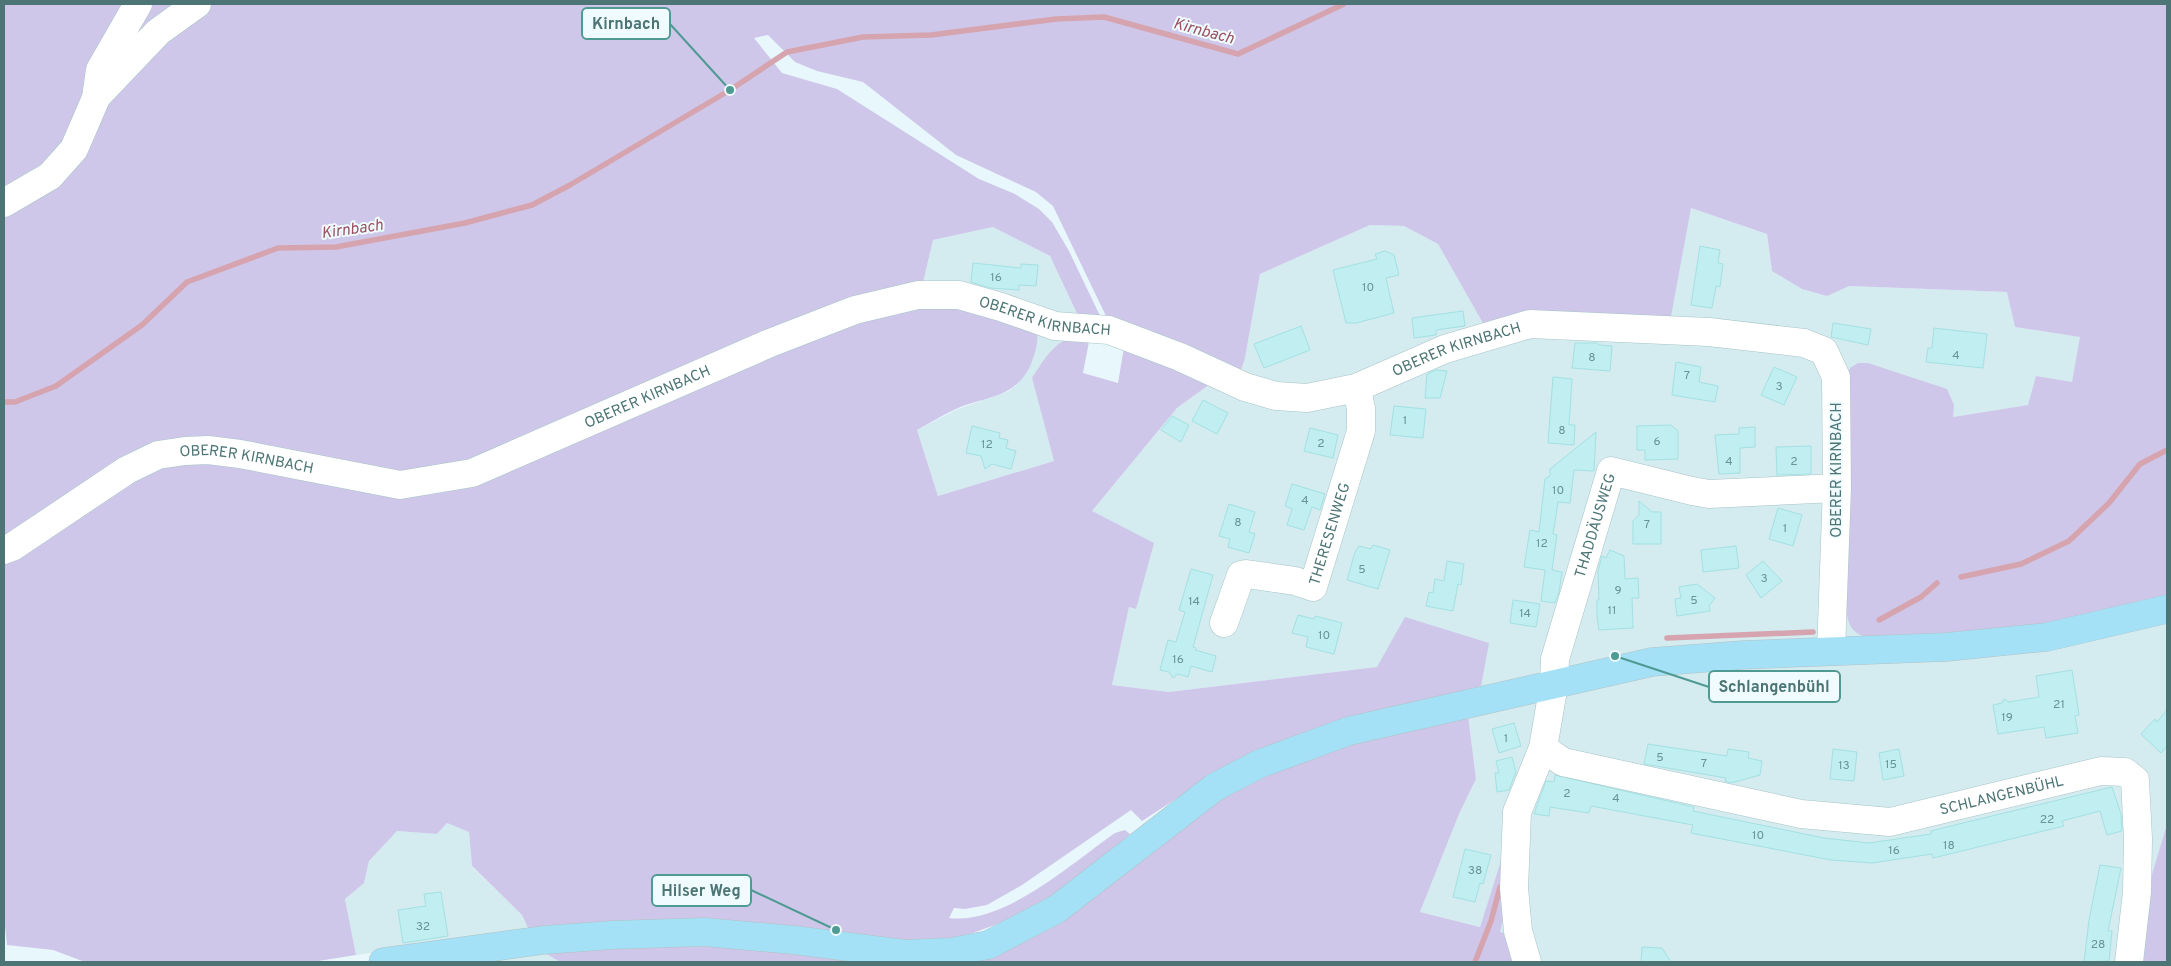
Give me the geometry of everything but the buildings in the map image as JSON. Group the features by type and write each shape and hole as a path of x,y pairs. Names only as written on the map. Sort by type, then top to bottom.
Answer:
{"main road":[{"path":"383,962 544,940 612,935 704,932 794,940 905,954 951,952 988,945 1057,910 1215,787 1259,764 1349,731 1652,662 1742,655 1947,648 2047,636 2167,609"}],"street":[{"path":"4,203 50,176 74,149 96,98 100,70 138,4"},
{"path":"96,98 158,32 197,4"},
{"name":"OBERER KIRNBACH","path":"4,550 12,547 127,470 158,455 208,450 400,485 472,472 770,343 856,310 918,295 959,296 1001,307 1055,326 1109,330 1180,357 1244,387 1276,396 1307,398 1356,388 1445,349 1530,324 1708,332 1804,343 1824,351 1836,376 1837,488 1831,651"},
{"name":"THERESENWEG","path":"1224,623 1241,575 1246,574 1296,582 1313,587 1361,431 1361,408 1356,388"},
{"name":"THADDÄUSWEG","path":"1554,684 1555,659 1612,471 1692,492 1709,494 1837,488"},
{"path":"1526,962 1518,931 1514,888 1517,812 1543,748 1554,684"},
{"name":"SCHLANGENBÜHL","path":"1543,748 1563,762 1801,814 1890,822 2101,771 2125,772 2135,780 2138,839 2137,892 2129,962"}],"shaded area":[{"path":"4,4 2167,4 2167,601 2025,630 1874,639 1860,635 1852,628 1845,604 1847,378 1850,368 1858,363 1868,363 1947,389 1954,405 1953,417 2028,405 2036,376 2072,382 2080,337 2015,327 2007,292 1849,286 1827,296 1802,289 1772,271 1767,234 1691,208 1670,322 1484,325 1438,244 1404,226 1370,225 1260,274 1245,358 1238,378 1106,316 1053,206 1036,192 956,155 863,82 817,71 795,62 768,35 754,38 782,73 837,89 979,179 1015,194 1039,209 1052,222 1069,251 1102,320 1081,322 1050,256 993,227 933,240 922,287 636,400 417,479 205,447 4,546"},
{"path":"1691,208 1767,234 1772,271 1826,296 1849,286 2007,292 2015,327 2081,337 2072,383 2028,405 1953,417 1868,363 2091,641 2167,623 2167,824 2137,924 2134,962 1522,962 1500,932 1509,897 1501,862 1480,927 1420,912 1459,814 1476,779 1468,715 1481,686 1377,667 1169,692 1112,685 1129,607 1136,609 1092,511 1177,408 1245,358 1260,274 1370,225 1404,226 1438,244 1484,325"},
{"path":"993,227 1050,256 1081,322 1032,378 1054,461 938,496 917,430 958,409 1009,391 1018,384 1028,369 922,287 933,240"},
{"path":"964,303 1037,330 1037,344 1031,364 1025,375 1009,390 958,408 917,430 938,496 1054,461 1032,378 1050,352 1062,342 1079,334 1091,331 1083,373 1118,383 1125,341 1210,384 1177,408 1092,511 1154,543 1136,609 1129,607 1112,685 1169,692 1377,667 1405,617 1489,643 1481,686 1348,721 1269,746 1216,773 1142,821 1131,810 1022,885 987,905 965,909 954,908 949,918 970,918 992,912 1014,902 1058,875 1115,833 1125,830 1130,834 1075,881 1039,905 1011,919 973,933 943,940 907,942 729,920 685,919 529,930 522,915 472,866 469,832 447,823 437,834 397,831 369,861 364,883 345,899 356,955 312,962 85,962 53,950 7,945 4,916 4,554 170,459 421,490 851,316"},
{"path":"1468,715 1476,779 1459,814 1420,912 1480,927 1501,861 1508,869 1509,897 1500,932 1515,936 1522,962 950,962 1183,819 1261,776 1347,746"},
{"path":"447,823 469,832 472,867 522,915 529,930 356,955 345,899 364,883 369,861 397,831 437,834"},
{"path":"2167,824 2167,962 2134,962 2137,924"},
{"path":"702,945 760,949 857,962 560,962 540,950"},
{"path":"540,950 560,962 468,962"}],"waterway":[{"name":"Kirnbach","path":"4,402 15,402 56,386 142,325 187,282 278,248 336,247 465,223 532,205 570,185 730,90 787,52 863,37 931,35 1056,19 1104,17 1238,54 1344,4"},
{"path":"1961,577 2021,564 2069,541 2109,503 2140,464 2167,450"},
{"path":"1879,620 1921,597 1937,583"},
{"path":"1667,638 1813,632"},
{"path":"1475,962 1491,921 1500,887"}],"place":[{"name":"Kirnbach","path":"730,90"},
{"name":"Schlangenbühl","path":"1615,656"},
{"name":"Hilser Weg","path":"836,930"}]}
